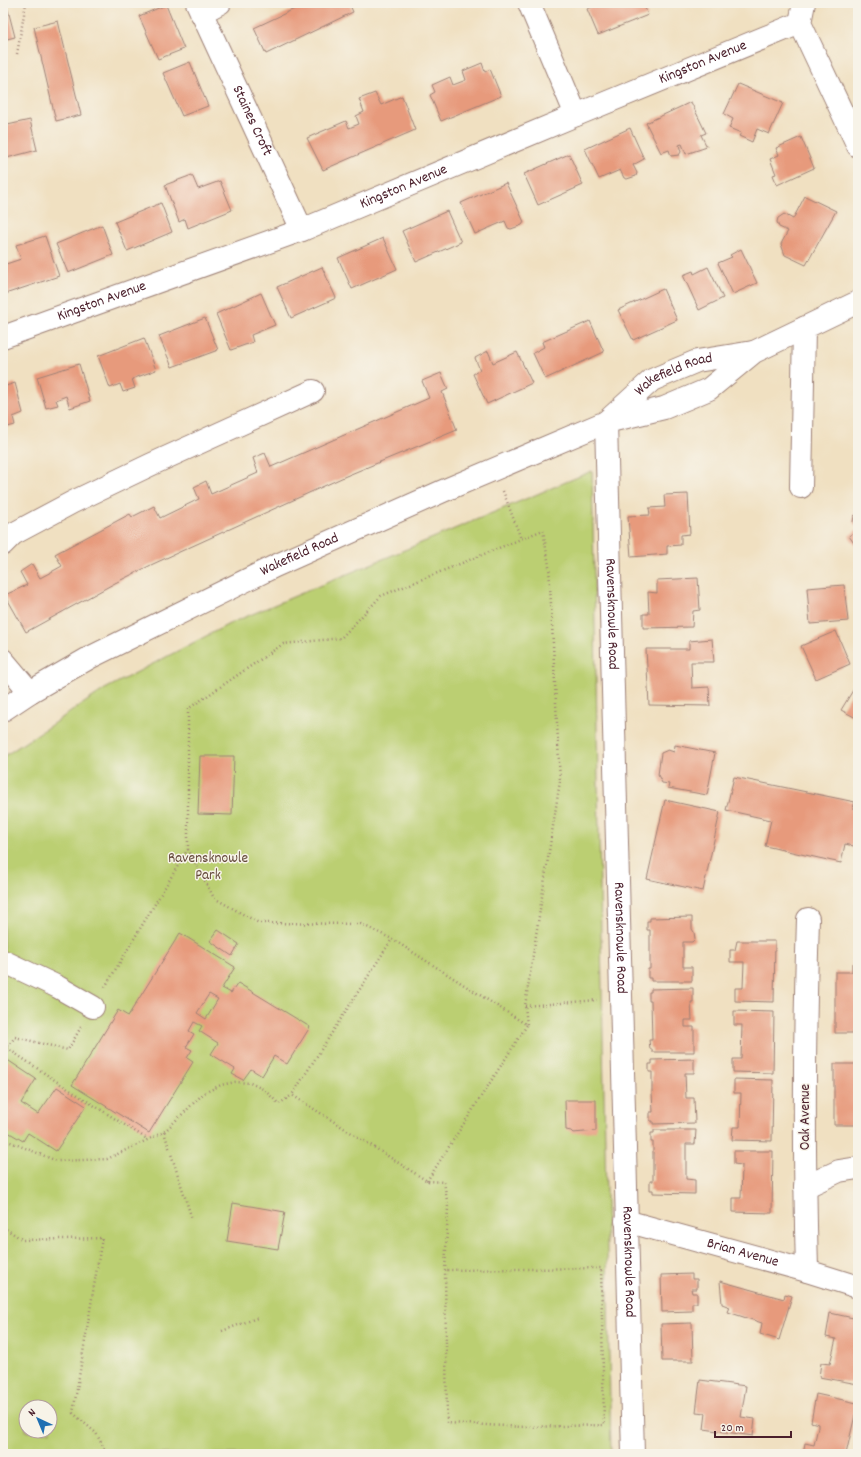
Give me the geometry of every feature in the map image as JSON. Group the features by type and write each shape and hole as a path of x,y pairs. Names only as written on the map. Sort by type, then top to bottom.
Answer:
{"main road":[{"name":"Staines Croft","path":"220,3 199,8 302,230"},
{"path":"529,3 576,114"},
{"path":"802,13 858,146"},
{"name":"Kingston Avenue","path":"3,337 302,230 576,114 802,13"},
{"name":"Wakefield Road","path":"3,710 30,692 89,658 274,566 606,422 664,408 709,388 754,352 858,302"},
{"path":"801,487 804,328"},
{"name":"Wakefield Road","path":"606,422 652,380 697,361 754,352"},
{"path":"3,544 13,534 73,502 150,465 313,391"},
{"name":"Ravensknowle Road","path":"606,422 633,1454"},
{"path":"3,660 30,692"},
{"name":"Oak Avenue","path":"807,1271 805,1187 808,919"},
{"path":"3,961 58,987 93,1008"},
{"path":"805,1187 839,1171 858,1168"},
{"name":"Brian Avenue","path":"626,1221 807,1271 858,1287"}],"path":[{"path":"17,54 26,3"},
{"path":"494,470 521,539"},
{"path":"427,1181 527,1025 525,1006 560,781 549,566 543,530 381,596 341,638 283,644 188,709 188,849 214,898 259,923 361,924 392,939 527,1025"},
{"path":"3,1053 15,1037 68,1050 188,849"},
{"path":"3,1139 57,1161 107,1159 164,1132 204,1093 221,1085 235,1082 250,1083 263,1089 279,1104 292,1095 392,939"},
{"path":"525,1006 621,997"},
{"path":"7,1048 147,1139"},
{"path":"292,1095 427,1181 444,1182 448,1207 445,1270 447,1423 525,1427 604,1425 601,1268 445,1270"},
{"path":"164,1132 192,1219"},
{"path":"3,1227 24,1240 102,1238 73,1412 96,1433 107,1454"},
{"path":"222,1331 257,1318"}],"green space":[{"name":"Ravensknowle Park","path":"592,471 611,1454 3,1454 3,757 105,689 231,623"}],"building":[{"path":"307,3 349,3 353,12 266,54 254,28"},
{"path":"602,3 643,3 648,15 598,35 587,9"},
{"path":"166,5 184,49 158,59 139,16"},
{"path":"8,10 15,37 3,40 3,11"},
{"path":"58,21 81,115 56,121 34,27"},
{"path":"190,62 208,106 182,116 163,73"},
{"path":"482,63 485,72 490,69 501,96 441,121 430,95 435,92 432,85 450,77 453,85 466,80 463,71"},
{"path":"738,84 783,103 769,134 757,129 752,142 739,136 741,133 729,128 733,119 724,114"},
{"path":"375,93 381,105 402,96 415,130 323,170 307,138 346,121 349,128 359,124 356,116 364,112 359,99"},
{"path":"691,102 706,133 701,135 707,147 686,154 682,144 679,145 681,152 679,155 671,156 669,150 661,153 646,123"},
{"path":"30,120 37,150 3,159 3,126"},
{"path":"630,128 644,159 633,165 637,173 636,176 627,179 624,178 620,170 599,179 585,149"},
{"path":"801,137 814,168 777,185 773,175 776,174 770,159 779,155 776,148"},
{"path":"569,154 583,185 538,205 524,174"},
{"path":"192,175 198,189 220,181 232,210 188,228 185,219 179,222 165,185"},
{"path":"506,183 524,222 522,225 511,229 508,228 505,221 475,234 461,203"},
{"path":"805,196 836,211 806,265 785,255 781,244 788,231 779,227 777,222 778,218 784,214 793,219"},
{"path":"161,203 172,232 127,251 115,222"},
{"path":"447,211 461,242 416,262 402,231"},
{"path":"102,225 113,255 68,273 56,244"},
{"path":"45,236 59,276 5,294 3,286 3,265 21,259 16,245"},
{"path":"383,238 397,269 352,289 338,258"},
{"path":"741,249 757,283 733,294 718,263 732,257 730,255"},
{"path":"322,267 336,298 291,318 277,287"},
{"path":"708,267 723,298 699,310 683,275 693,271 694,274"},
{"path":"663,289 677,320 633,340 618,310"},
{"path":"261,293 275,325 251,335 253,342 231,350 216,314"},
{"path":"205,318 218,350 172,367 159,336"},
{"path":"590,321 604,352 545,379 533,353 544,347 542,342"},
{"path":"144,338 156,370 132,379 135,388 123,392 120,384 110,388 98,356"},
{"path":"488,351 493,363 517,352 532,383 487,404 473,374 480,370 475,358"},
{"path":"79,364 90,401 70,408 66,396 56,400 58,405 46,408 37,377"},
{"path":"441,373 448,389 442,392 457,430 346,476 153,564 26,632 5,595 27,585 20,572 32,564 40,578 62,566 55,554 130,514 132,517 154,506 160,518 199,499 194,487 206,481 211,494 258,473 253,458 265,453 271,467 429,398 422,381"},
{"path":"15,383 23,413 13,417 15,425 4,428 3,387"},
{"path":"688,494 690,534 681,535 681,545 667,546 667,554 631,557 628,516 650,515 649,508 665,507 664,495"},
{"path":"858,513 858,529 853,522 854,516"},
{"path":"858,529 858,549 849,536"},
{"path":"698,578 700,610 693,611 692,627 643,628 643,614 649,614 648,592 657,593 657,580"},
{"path":"844,585 848,621 810,624 807,588"},
{"path":"836,631 850,664 816,679 801,646"},
{"path":"712,639 714,662 691,662 692,688 709,687 710,706 649,705 646,649 689,649 689,641"},
{"path":"858,682 858,719 841,710"},
{"path":"675,745 715,753 707,795 668,788 669,784 662,783 658,775 661,753 668,750 674,752"},
{"path":"200,756 234,756 232,815 198,814"},
{"path":"734,777 855,802 853,808 858,809 858,847 845,844 841,863 765,846 771,820 726,810"},
{"path":"665,800 720,812 703,891 647,879"},
{"path":"692,917 692,929 695,939 692,942 683,942 683,967 692,967 692,981 651,981 651,978 648,978 648,969 650,969 650,930 647,930 647,921 650,921 650,918"},
{"path":"218,930 239,944 232,956 210,941"},
{"path":"180,933 235,967 222,988 231,993 238,983 310,1027 287,1064 274,1056 262,1076 251,1069 243,1080 232,1074 235,1069 211,1054 218,1043 199,1031 202,1026 194,1022 189,1031 194,1034 186,1047 192,1050 187,1058 193,1062 149,1133 72,1085 118,1010 128,1016","holes":["209,994 218,999 206,1019 197,1013"]},
{"path":"737,941 775,941 774,1002 735,1001 735,988 743,988 744,962 730,962 730,950 735,950"},
{"path":"852,964 858,964 858,1033 835,1033 835,972 852,972"},
{"path":"693,988 693,1002 691,1002 692,1020 685,1020 685,1027 694,1027 694,1052 652,1052 652,1049 650,1049 649,1040 652,1040 651,1001 649,1001 649,992 651,992 651,989"},
{"path":"734,1011 774,1012 773,1073 733,1072 733,1059 741,1059 742,1025 734,1025"},
{"path":"6,1059 36,1079 21,1103 38,1114 57,1087 86,1106 56,1151 28,1133 23,1141 3,1129 3,1065"},
{"path":"694,1059 694,1073 685,1073 686,1098 694,1098 695,1123 653,1124 653,1121 650,1121 650,1112 653,1112 652,1072 649,1072 649,1064 652,1064 652,1060"},
{"path":"834,1064 858,1064 858,1125 834,1125"},
{"path":"734,1079 773,1080 772,1141 732,1140 733,1127 740,1127 741,1093 734,1093"},
{"path":"565,1100 596,1100 596,1131 573,1133 566,1130"},
{"path":"654,1130 696,1130 695,1144 686,1144 686,1179 695,1180 695,1194 653,1193 653,1190 650,1190 650,1181 653,1181 653,1142 651,1142 651,1133 654,1133"},
{"path":"734,1151 773,1151 772,1213 733,1212 733,1198 741,1198 742,1165 734,1164"},
{"path":"233,1203 285,1212 278,1249 227,1241"},
{"path":"692,1274 692,1279 697,1279 697,1289 691,1289 692,1293 697,1293 697,1303 692,1303 692,1311 662,1312 661,1275"},
{"path":"720,1281 784,1299 785,1294 792,1296 779,1340 760,1334 762,1323 728,1312 730,1307 722,1304"},
{"path":"830,1313 858,1319 858,1384 819,1377 821,1363 830,1364 836,1339 826,1337"},
{"path":"692,1323 693,1361 662,1361 661,1324"},
{"path":"700,1380 746,1386 741,1417 755,1419 753,1436 704,1429 706,1413 696,1412"},
{"path":"816,1394 857,1403 857,1416 855,1415 846,1454 803,1454 805,1443 814,1445 818,1427 818,1424 811,1422"}]}
